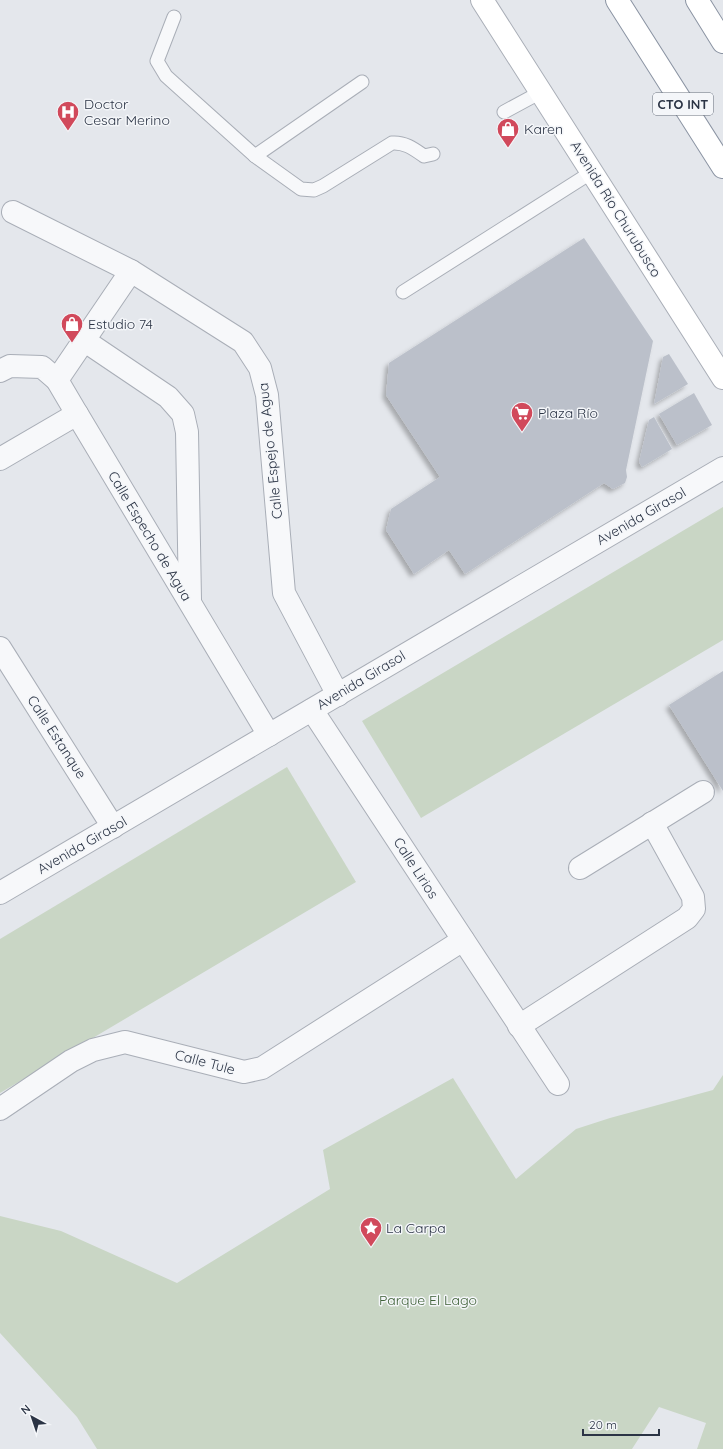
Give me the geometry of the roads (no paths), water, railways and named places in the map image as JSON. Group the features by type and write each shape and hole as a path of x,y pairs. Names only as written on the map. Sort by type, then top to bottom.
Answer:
{"main road":[{"name":"Avenida Río Churubusco","path":"482,0 723,378"},
{"name":"CTO INT","path":"617,0 723,168"},
{"path":"699,4 723,42"}],"street":[{"name":"Calle Espejo de Agua","path":"13,212 131,271 243,342 260,368 267,395 284,593 338,695"},
{"path":"57,380 85,341 131,271"},
{"path":"85,341 168,397 183,414 187,432 190,602"},
{"name":"Calle Especho de Agua","path":"0,371 10,366 42,367 57,380 269,735"},
{"path":"0,459 77,414"},
{"name":"Avenida Girasol","path":"0,893 723,468"},
{"name":"Calle Estanque","path":"0,648 113,827"},
{"name":"Calle Lirios","path":"312,710 558,1084"},
{"path":"580,868 703,792"},
{"path":"519,1026 687,918 694,909 693,897 652,823"},
{"name":"Calle Tule","path":"0,1109 72,1061 93,1050 126,1042 244,1072 262,1068 463,940"}],"lane":[{"path":"174,17 158,61 166,76 255,156 301,189 314,190 392,142 400,142 414,148 424,156 433,154"},
{"path":"255,156 362,82"},
{"path":"504,112 541,92"},
{"path":"403,292 592,172"}],"place":[{"name":"Doctor Cesar Merino","path":"68,132"},
{"name":"Karen","path":"508,148"},
{"name":"Estudio 74","path":"72,344"},
{"name":"Plaza Río","path":"522,432"},
{"name":"La Carpa","path":"371,1248"}],"park label":[{"name":"Parque El Lago","path":"428,1300"}]}
